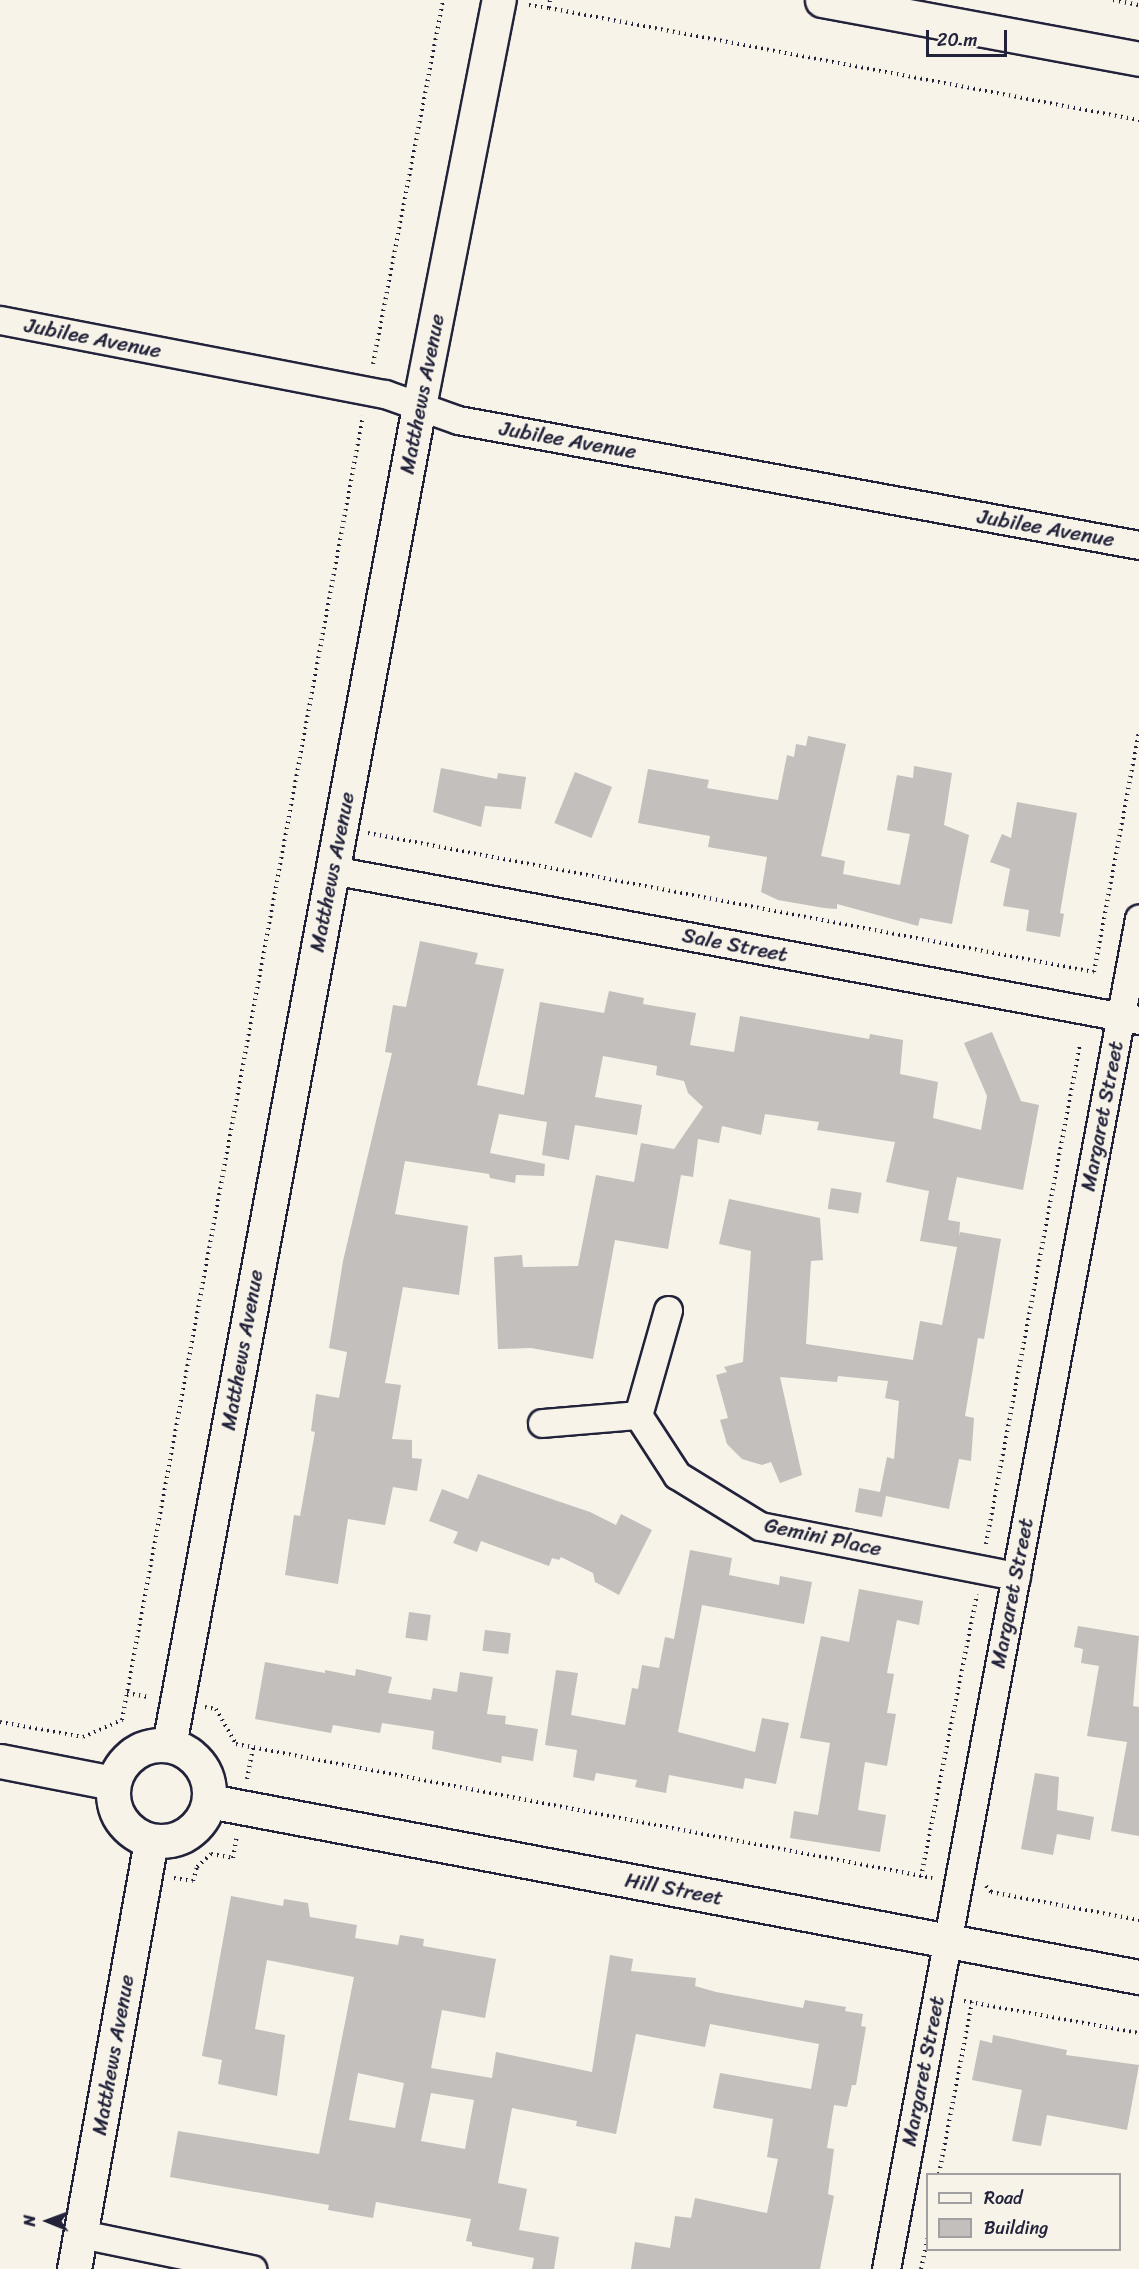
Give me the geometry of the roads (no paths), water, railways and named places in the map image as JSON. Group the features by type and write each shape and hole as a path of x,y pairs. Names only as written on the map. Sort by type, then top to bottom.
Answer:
{"street":[{"path":"822,0 1139,59"},
{"name":"Matthews Avenue","path":"169,1745 419,406 514,2"},
{"name":"Jubilee Avenue","path":"0,320 367,390 458,420 1139,545"},
{"name":"Sale Street","path":"332,870 1130,1018"},
{"name":"Margaret Street","path":"886,2269 1016,1576 1130,1018 1139,918"},
{"path":"542,1423 638,1415 668,1310"},
{"name":"Gemini Place","path":"638,1415 677,1475 760,1526 1016,1576"},
{"path":"169,1745 196,1759 205,1772 209,1801 204,1816 188,1833 166,1842 151,1841 124,1826 116,1813 113,1783 118,1769 140,1749 169,1745"},
{"path":"0,1761 113,1783"},
{"name":"Hill Street","path":"209,1801 1139,1977"},
{"name":"Matthews Avenue","path":"74,2269 151,1841"},
{"path":"81,2234 252,2269"}]}
